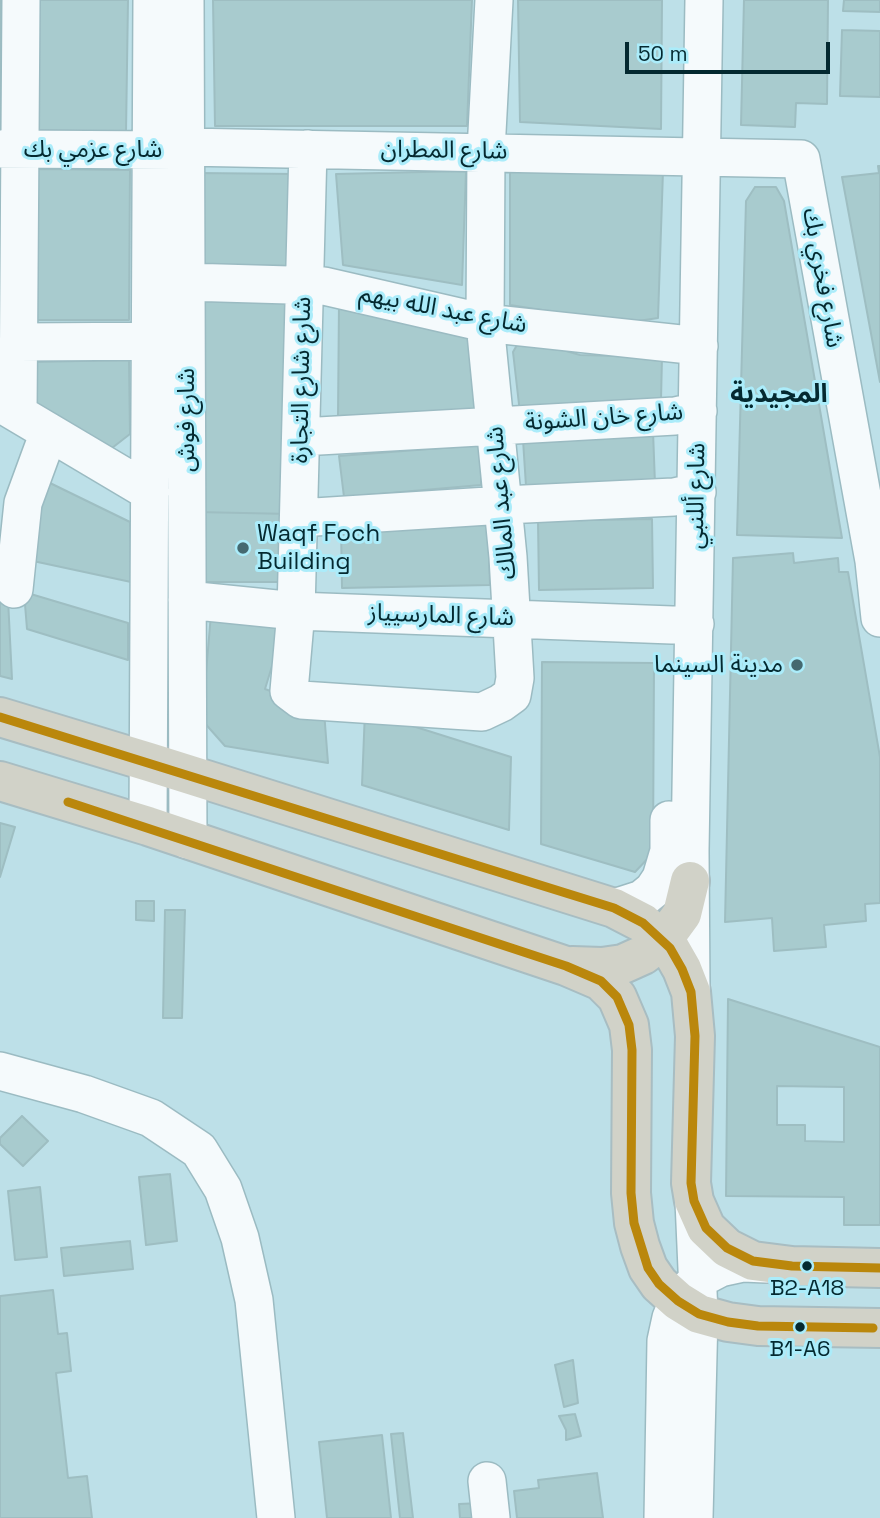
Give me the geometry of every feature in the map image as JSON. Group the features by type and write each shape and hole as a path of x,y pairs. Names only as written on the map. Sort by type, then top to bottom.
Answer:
{"highway":[{"path":"0,717 614,908 643,923 663,940 677,959 691,992 695,1036 691,1183 694,1201 706,1228 739,1256 767,1264 880,1268"},
{"path":"0,780 148,826 587,974 610,989 622,1006 629,1025 632,1050 631,1193 634,1223 648,1268 659,1284 691,1298 728,1322 758,1326 880,1328"},
{"path":"566,966 602,967 623,964 643,956 663,940 682,914 690,881"}],"street":[{"path":"21,0 10,149 18,342 9,408 150,492"},
{"name":"شارع فوش","path":"152,0 174,149 186,282 188,841"},
{"name":"شارع فوش","path":"148,826 150,342 174,149 185,0"},
{"name":"شارع عبد المالك","path":"296,611 289,691 301,700 482,712 512,695 515,678 504,505 485,323 486,151 494,0"},
{"name":"شارع أللنبي","path":"680,0 690,157"},
{"name":"شارع أللنبي","path":"691,992 684,624 685,494 690,157 704,0"},
{"name":"شارع عزمي بك","path":"10,149 174,149"},
{"name":"شارع المطران","path":"174,149 486,151 690,157"},
{"name":"شارع شارع التجارة","path":"296,611 307,149"},
{"name":"شارع فخري بك","path":"690,157 801,159 877,562 880,618"},
{"name":"شارع عبد الله بيهم","path":"186,282 324,286 485,323 687,344"},
{"path":"18,342 186,341"},
{"name":"شارع خان الشونة","path":"300,437 687,414"},
{"path":"14,589 23,503 49,432"},
{"path":"299,519 685,494"},
{"name":"شارع المارسيياز","path":"187,600 296,611 684,624"},
{"name":"شارع أللنبي","path":"614,908 642,899 653,890 667,865 684,624"},
{"path":"0,1071 84,1094 151,1118 199,1150 223,1189 240,1238 254,1300 276,1518"},
{"path":"694,1201 691,1298 694,1518"},
{"path":"663,1518 666,1341 671,1318 720,1268 743,1263 767,1264"},
{"path":"487,1481 491,1518"}],"building":[{"path":"0,0 2,0 0,133"},
{"path":"39,0 128,0 126,132 36,130"},
{"path":"213,0 472,0 467,126 215,126"},
{"path":"518,0 662,0 661,129 520,122"},
{"path":"744,0 828,0 827,104 796,103 795,127 741,125"},
{"path":"844,0 880,0 880,12 843,11"},
{"path":"842,30 880,31 880,97 840,96"},
{"path":"880,166 880,382 842,177 879,173"},
{"path":"38,169 130,170 129,320 36,320"},
{"path":"510,170 663,171 658,318 625,323 510,305"},
{"path":"0,171 2,362 0,363"},
{"path":"466,171 462,285 343,265 336,174"},
{"path":"198,173 296,174 296,266 197,265"},
{"path":"755,187 776,187 784,201 842,538 737,535 746,201"},
{"path":"291,296 291,514 196,512 197,297"},
{"path":"339,303 468,336 477,411 338,416"},
{"path":"521,338 580,355 662,357 661,400 520,413 513,352"},
{"path":"129,360 130,434 112,448 33,404 33,362"},
{"path":"653,431 655,484 526,486 523,440"},
{"path":"481,445 481,485 344,497 339,456"},
{"path":"50,483 130,522 131,582 33,561 34,491"},
{"name":"Waqf Foch Building","path":"196,512 291,514 291,582 196,582"},
{"path":"652,519 653,588 539,590 538,521"},
{"path":"488,524 490,585 342,588 341,527"},
{"name":"مدينة السينما","path":"793,553 794,563 838,558 839,572 848,572 880,757 880,903 865,904 866,921 824,925 826,947 774,951 772,918 725,922 733,558"},
{"path":"24,592 128,623 128,660 27,629"},
{"path":"0,596 8,599 12,679 0,676"},
{"path":"211,614 286,620 265,689 324,711 328,763 225,746 202,720"},
{"path":"542,662 654,663 653,853 635,872 541,844"},
{"path":"365,711 511,757 509,830 362,785"},
{"path":"0,823 15,827 0,877"},
{"path":"136,901 154,901 154,921 136,920"},
{"path":"165,910 185,910 182,1018 163,1018"},
{"path":"728,999 880,1047 880,1225 844,1225 844,1197 726,1196","holes":["777,1086 844,1087 844,1142 805,1141 805,1125 777,1125"]},
{"path":"22,1116 48,1141 23,1166 0,1144 0,1138"},
{"path":"170,1174 177,1241 146,1245 139,1177"},
{"path":"40,1187 47,1257 15,1260 8,1191"},
{"path":"130,1241 133,1269 64,1276 61,1248"},
{"path":"53,1290 58,1334 67,1333 71,1371 56,1373 68,1478 87,1476 92,1518 0,1518 0,1296"},
{"path":"573,1360 578,1403 564,1407 555,1365"},
{"path":"575,1414 581,1436 566,1440 566,1430 559,1416"},
{"path":"403,1433 413,1518 400,1518 391,1434"},
{"path":"382,1435 391,1518 327,1518 319,1442"},
{"path":"597,1473 603,1518 517,1518 514,1491 539,1488 538,1480"},
{"path":"481,1503 482,1518 460,1518 459,1504"}],"transit line":[{"path":"0,717 614,908 643,923 670,948 691,992 695,1036 691,1183 694,1201 706,1228 727,1248 753,1261 792,1266 880,1268"},
{"path":"68,802 566,966 601,981 617,997 629,1025 632,1050 631,1193 634,1223 648,1268 659,1284 678,1301 699,1314 728,1322 758,1326 873,1328"}],"place":[{"name":"Waqf Foch Building","path":"243,548"},
{"name":"مدينة السينما","path":"797,665"},
{"name":"B2-A18","path":"807,1266"},
{"name":"B1-A6","path":"800,1327"}],"district":[{"name":"المجيدية","path":"779,395"}]}
